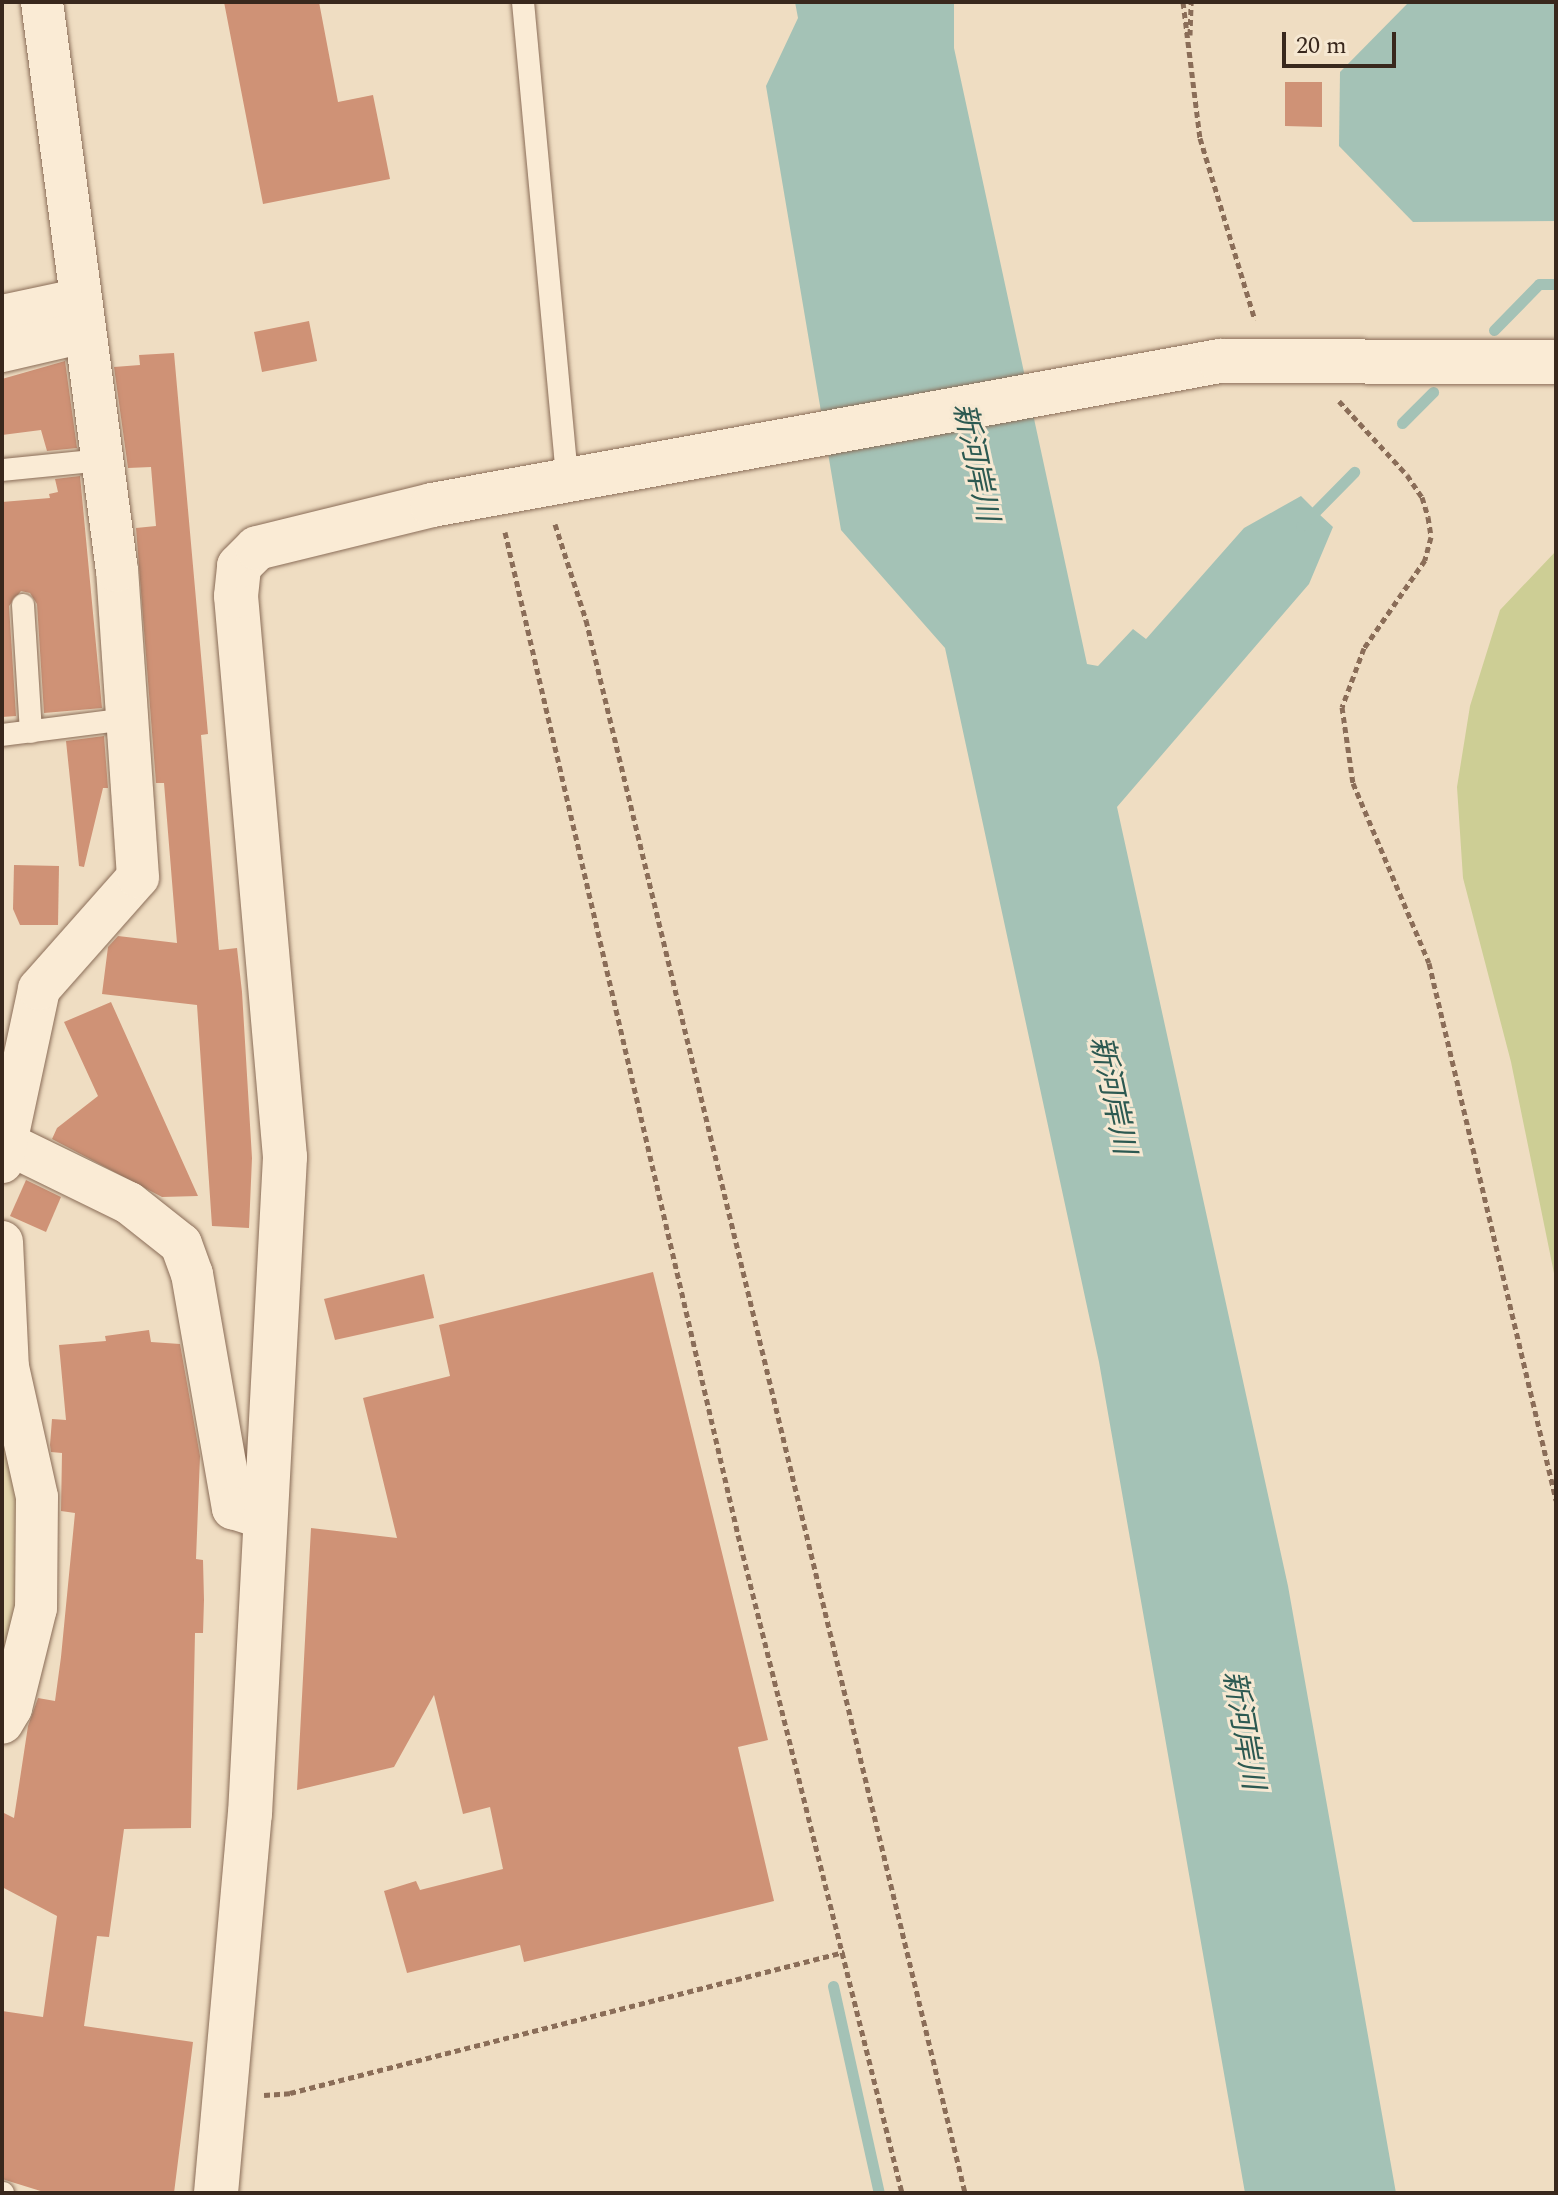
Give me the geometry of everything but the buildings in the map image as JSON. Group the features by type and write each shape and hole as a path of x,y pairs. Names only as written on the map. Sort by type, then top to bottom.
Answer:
{"street":[{"path":"42,2 117,571 138,877 39,989 4,1152 129,1203 181,1244 192,1274 233,1508 263,1518"},
{"path":"2,316 81,316"},
{"path":"2,351 81,316"},
{"path":"216,2193 250,1814 263,1518 285,1157 236,596 239,566 257,548 504,491 569,490 1257,359 1556,362"},
{"path":"2,1242 8,1367 37,1497 36,1608 11,1708 2,1723"}],"lane":[{"path":"523,2 569,490"},
{"path":"2,470 102,460"},
{"path":"23,605 31,732"},
{"path":"2,735 127,719"}],"path":[{"path":"1183,2 1200,138 1257,359"},
{"path":"1189,52 1191,2"},
{"path":"1331,362 1336,396 1407,475 1422,497 1428,517 1431,537 1425,560 1364,648 1342,707 1353,783 1429,963 1556,1500"},
{"path":"569,490 586,620 965,2193"},
{"path":"504,491 506,540 565,801 738,1535 902,2193"},
{"path":"227,2097 290,2093 844,1952"}],"shaded area":[{"path":"2,1405 22,1496 23,1606 2,1682"}],"green space":[{"path":"1556,551 1556,1283 1511,1062 1463,878 1457,787 1470,706 1500,610"}],"water":[{"name":"新河岸川","path":"795,2 954,2 954,48 1087,664 1098,666 1133,629 1146,639 1244,528 1301,496 1314,509 1310,519 1319,514 1333,527 1309,584 1117,807 1288,1586 1396,2193 1245,2193 1099,1362 945,648 841,530 766,86 798,18"},
{"path":"1409,2 1556,2 1556,221 1413,222 1339,146 1340,72"}],"waterway":[{"path":"1494,330 1539,284 1556,284"},
{"path":"1402,423 1433,392"},
{"path":"1301,526 1354,472"},
{"path":"833,1986 879,2193"}]}
